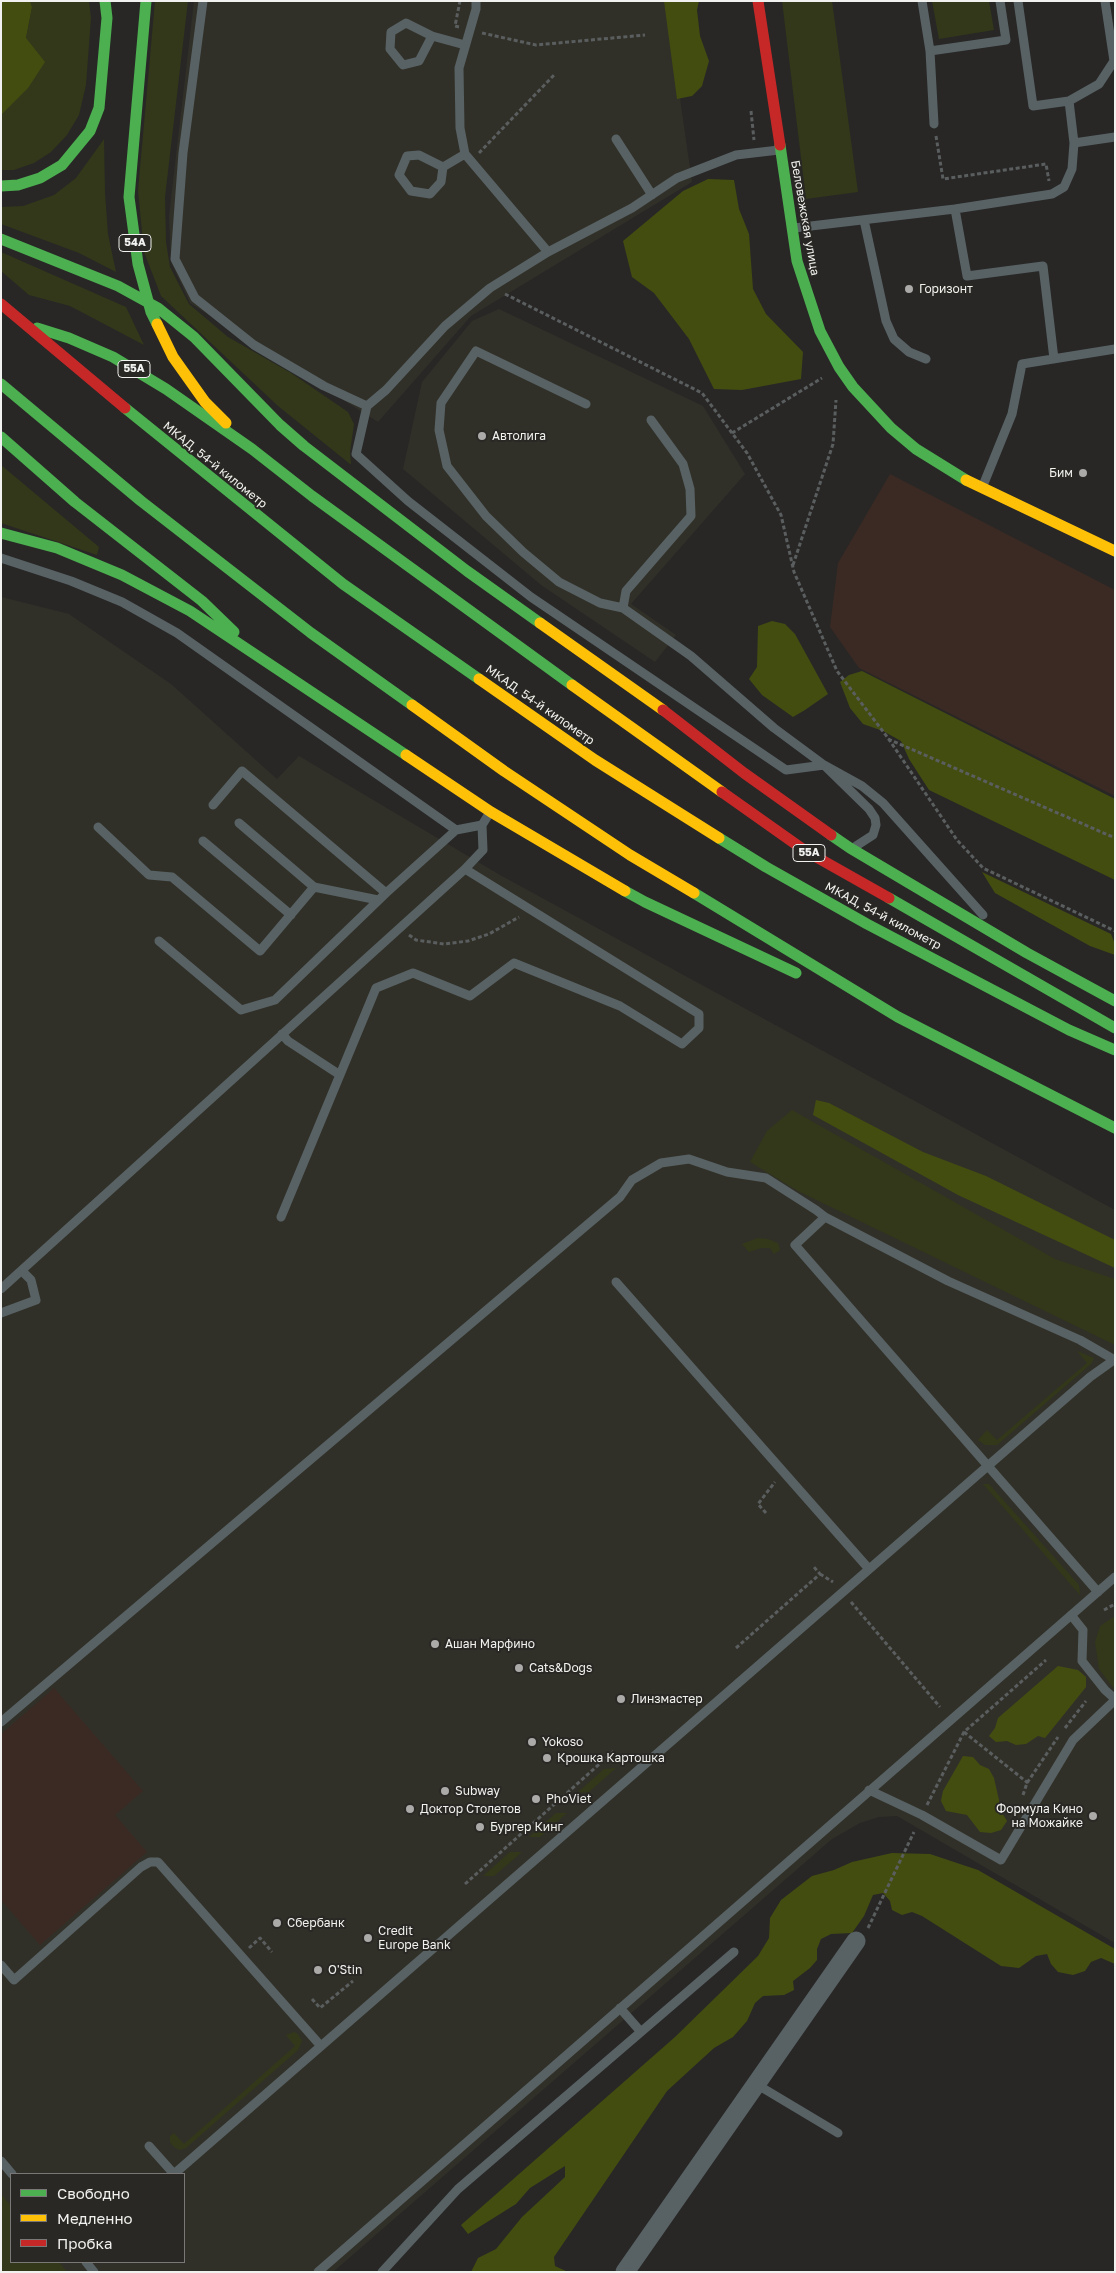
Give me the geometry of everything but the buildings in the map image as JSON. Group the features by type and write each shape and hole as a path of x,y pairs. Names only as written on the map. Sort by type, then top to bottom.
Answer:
{"main road":[{"path":"1,186 25,183 62,165 78,148 90,131 99,108 107,18 105,1"},
{"name":"54А","path":"146,1 129,197 138,264 151,312 173,357 204,402 252,449"},
{"name":"Беловежская улица","path":"758,1 791,228 805,290 820,331 839,367 871,408 916,449 942,467 982,489 1115,551"},
{"path":"1,238 17,247 118,286 158,308 194,337 280,426 312,452 467,571 670,715 744,774 850,848 1027,953 1115,1002"},
{"name":"МКАД, 54-й километр","path":"1,304 176,452 343,584 595,760 766,867 867,924 1069,1030 1115,1050"},
{"name":"55А","path":"1,319 69,338 113,356 252,449 312,496 804,850 1115,1028"},
{"path":"1,384 141,501 310,633 504,771 630,855 898,1017"},
{"path":"1,437 75,502 202,601 267,662"},
{"path":"1,533 57,548 122,575 190,611 491,812 644,902 736,946 898,1017 1115,1128"}],"street":[{"path":"625,2272 856,1941"}],"lane":[{"path":"203,1 183,153 175,259 195,298 254,345 324,386 368,406"},
{"path":"476,1 476,9 459,68 460,128 468,157 548,252"},
{"path":"922,1 930,51 934,124"},
{"path":"930,51 1006,40 1000,1"},
{"path":"1018,1 1033,106 1069,101 1099,84 1114,61 1105,1"},
{"path":"432,36 419,61 403,65 390,49 390,32 406,23 432,36 465,45"},
{"path":"791,228 955,209 1052,194 1064,188 1072,169 1074,143 1069,101"},
{"path":"1074,143 1115,137"},
{"path":"616,139 652,195"},
{"path":"779,150 736,155 677,178 632,208 548,252 490,288 445,326 386,390 368,406 356,454 424,513 531,597 786,770 824,765"},
{"path":"443,166 441,182 430,194 411,191 399,175 407,156 419,155 443,166 468,157"},
{"path":"955,209 967,276 1043,266 1054,359"},
{"path":"864,220 888,327 894,340 909,352 926,359"},
{"path":"982,489 1012,414 1022,364 1115,350"},
{"path":"586,404 476,351 441,403 439,430 447,466 486,516 523,552 559,582 600,604 623,608 691,656 774,728 824,765 862,786 883,803 984,915 1027,953"},
{"path":"623,608 626,591 691,516 690,489 683,464 652,420"},
{"path":"1,558 71,581 122,602 177,633 456,830"},
{"path":"824,765 869,809 875,818 876,825 873,835 861,844 850,848"},
{"path":"213,805 242,771 386,893"},
{"path":"1,1289 465,869 483,850 482,825 491,812"},
{"path":"239,824 314,886 378,900"},
{"path":"159,941 241,1010 275,1000 378,900 456,830 482,825"},
{"path":"98,827 149,876 172,877 260,951 314,886"},
{"path":"203,840 291,915"},
{"path":"281,1217 376,988 413,973 470,996 514,963 620,1006 682,1044 699,1028 699,1014 465,869"},
{"path":"282,1034 288,1041 340,1075"},
{"path":"1,1722 620,1197 632,1180 661,1163 689,1159 727,1172 766,1178 816,1210 825,1218 948,1281 1080,1340 1114,1360 1090,1377 175,2173"},
{"path":"825,1218 795,1245 1098,1592"},
{"path":"1,1313 36,1300 31,1280 22,1271"},
{"path":"616,1282 869,1569"},
{"path":"318,2272 1115,1577"},
{"path":"869,1790 922,1815 1001,1860 1073,1740 1115,1699 1104,1690 1082,1661 1083,1630 1071,1615"},
{"path":"1,1965 14,1980 150,1862 158,1862 320,2045"},
{"path":"382,2272 458,2189 734,1952"},
{"path":"620,2008 641,2032"},
{"path":"756,2084 838,2133"},
{"path":"149,2146 173,2173"},
{"path":"1,2162 11,2173"}],"path":[{"path":"453,42 460,1"},
{"path":"455,26 536,45 645,35"},
{"path":"468,157 555,74"},
{"path":"934,124 943,180 1046,164 1052,194"},
{"path":"490,288 522,302 702,393 747,453 781,515 792,565 837,671 888,738 956,840 983,868 1115,931"},
{"path":"732,433 839,367"},
{"path":"792,565 833,444 837,396"},
{"path":"888,738 1115,838"},
{"path":"400,929 416,940 444,944 468,941 489,934 511,923 529,909"},
{"path":"766,1513 758,1504 783,1472"},
{"path":"814,1568 833,1582"},
{"path":"736,1648 820,1574"},
{"path":"850,1602 940,1707"},
{"path":"1104,1610 1115,1604"},
{"path":"927,1806 964,1732 1046,1660"},
{"path":"964,1732 1042,1794"},
{"path":"465,1884 614,1751"},
{"path":"856,1941 870,1925 914,1832"},
{"path":"241,1954 260,1938 272,1952"},
{"path":"312,1999 320,2008 353,1981"}],"shaded area":[{"path":"194,1 666,1 692,182 471,316 378,422 190,303 171,262 169,216"},
{"path":"499,309 703,406 745,474 631,604 676,635 655,662 541,585 403,469 422,382 472,321"},
{"path":"890,474 1115,590 1115,796 859,668 830,627 838,563"},
{"path":"1,597 69,614 171,684 277,779 299,756 500,875 1115,1210 1115,1943 897,1816 879,1817 860,1823 832,1839 333,2272 1,2272"},
{"path":"54,1688 143,1791 115,1815 147,1852 40,1945 1,1900 1,1734"}],"green space":[{"path":"1,1 30,1 32,7 26,38 45,62 28,88 1,115"},
{"path":"30,1 89,1 91,18 86,85 79,115 67,135 51,152 34,163 14,170 1,170 1,115 26,38 32,7"},
{"path":"155,1 188,1 165,197 166,242 170,267 189,304 228,337 291,373 348,412 354,424 350,452 351,464 278,406 161,296 144,252 138,191"},
{"path":"664,1 699,1 697,10 700,36 709,61 702,86 692,96 677,99"},
{"path":"782,1 832,1 858,192 806,199"},
{"path":"932,1 989,1 994,30 939,39"},
{"path":"104,139 108,234 116,272 79,253 1,224 1,207 23,206 54,195 76,178"},
{"path":"708,179 734,180 739,209 749,234 753,289 766,314 803,352 801,379 742,390 714,389 689,339 654,293 632,277 623,241 683,191"},
{"path":"1,252 126,307 144,345 70,306 29,295 1,271"},
{"path":"1,465 99,547 97,555 1,523"},
{"path":"772,621 785,624 795,634 828,694 793,717 762,695 749,679 757,667 758,626"},
{"path":"862,671 1115,799 1115,880 929,790 909,759 901,741 883,731 863,724 850,708 840,682 849,675"},
{"path":"982,872 1111,934 1115,944 1115,955 1090,946 995,893"},
{"path":"816,1100 829,1103 923,1152 986,1176 1115,1240 1115,1268 958,1195 813,1115"},
{"path":"792,1110 1055,1259 1115,1279 1115,1345 798,1191 750,1162 767,1131"},
{"path":"758,1238 778,1243 780,1250 774,1254 770,1248 761,1248 749,1252 742,1244"},
{"path":"1077,1351 1094,1358 1091,1364 997,1445 985,1445 978,1440 987,1430 997,1440 1087,1363"},
{"path":"983,1484 989,1484 1079,1585 1080,1595"},
{"path":"1115,1616 1115,1690 1099,1669 1095,1642 1100,1626"},
{"path":"1058,1666 1078,1670 1086,1677 1086,1687 1045,1738 1038,1736 1026,1744 1016,1745 1007,1741 996,1742 989,1736 995,1728 998,1718"},
{"path":"963,1756 973,1757 980,1765 989,1769 994,1778 1002,1813 1007,1821 1001,1830 991,1833 980,1832 967,1815 946,1811 941,1801 943,1791"},
{"path":"616,1768 589,1792 577,1793 604,1769"},
{"path":"556,1813 567,1813 540,1837 529,1837"},
{"path":"510,1852 522,1852 494,1876 483,1876"},
{"path":"892,1853 930,1854 978,1870 1115,1949 1115,1964 1101,1958 1091,1962 1085,1971 1073,1975 1058,1972 1051,1964 1047,1954 1036,1956 1019,1968 1001,1966 922,1916 912,1912 902,1915 892,1910 890,1901 883,1893 873,1895 864,1916 852,1933 831,1934 821,1939 817,1949 817,1960 793,1981 794,1990 784,1995 763,1996 755,2003 747,2021 733,2037 714,2048 667,2091 554,2257 555,2266 568,2272 471,2272 478,2258 496,2249 522,2217 565,2177 565,2166 530,2188 516,2204 468,2234 461,2225 675,2037 758,1956 769,1938 770,1918 781,1900 812,1876 834,1870 852,1862"},
{"path":"294,2032 298,2034 302,2041 298,2050 186,2148 180,2150 174,2147 170,2142 170,2136 174,2133 184,2144 295,2046 286,2035"},
{"path":"1,2194 10,2205 10,2263 60,2263 67,2272 1,2272"}],"traffic: fast":[{"path":"1,186 18,185 40,178 62,165 90,131 99,108 107,18 105,1"},
{"path":"146,1 129,197 138,264 151,312 157,324"},
{"path":"780,145 797,261 820,331 839,367 853,387 891,428 916,449 966,480"},
{"path":"1,239 118,286 158,308 194,337 280,425 304,446 467,571 540,623"},
{"path":"37,328 69,338 113,357 166,389 252,449 312,496 572,685"},
{"path":"1,384 141,501 311,633 412,705"},
{"path":"125,408 343,584 479,679"},
{"path":"1,437 75,502 202,601 234,632"},
{"path":"1,533 57,548 122,575 190,611 406,755"},
{"path":"831,835 1027,953 1115,1001"},
{"path":"719,838 867,924 1069,1030 1115,1050"},
{"path":"625,891 796,973"},
{"path":"694,893 898,1017 1115,1128"},
{"path":"889,898 1115,1028"}],"traffic: slow":[{"path":"157,324 173,357 205,402 226,423"},
{"path":"966,480 1115,551"},
{"path":"540,623 663,710"},
{"path":"479,679 595,760 719,838"},
{"path":"572,685 722,792"},
{"path":"412,705 504,771 630,855 694,893"},
{"path":"406,755 491,812 625,891"}],"traffic: jam":[{"path":"758,1 780,145"},
{"path":"1,304 125,408"},
{"path":"663,710 744,773 831,835"},
{"path":"722,792 804,850 889,898"}],"place":[{"name":"Горизонт","path":"909,289"},
{"name":"Автолига","path":"482,436"},
{"name":"Бим","path":"1083,473"},
{"name":"Ашан Марфино","path":"435,1644"},
{"name":"Cats&Dogs","path":"519,1668"},
{"name":"Линзмастер","path":"621,1699"},
{"name":"Yokoso","path":"532,1742"},
{"name":"Крошка Картошка","path":"547,1758"},
{"name":"Subway","path":"445,1791"},
{"name":"PhoViet","path":"536,1799"},
{"name":"Доктор Столетов","path":"410,1809"},
{"name":"Формула Кино на Можайке","path":"1093,1816"},
{"name":"Бургер Кинг","path":"480,1827"},
{"name":"Сбербанк","path":"277,1923"},
{"name":"Credit Europe Bank","path":"368,1938"},
{"name":"O'Stin","path":"318,1970"}]}
